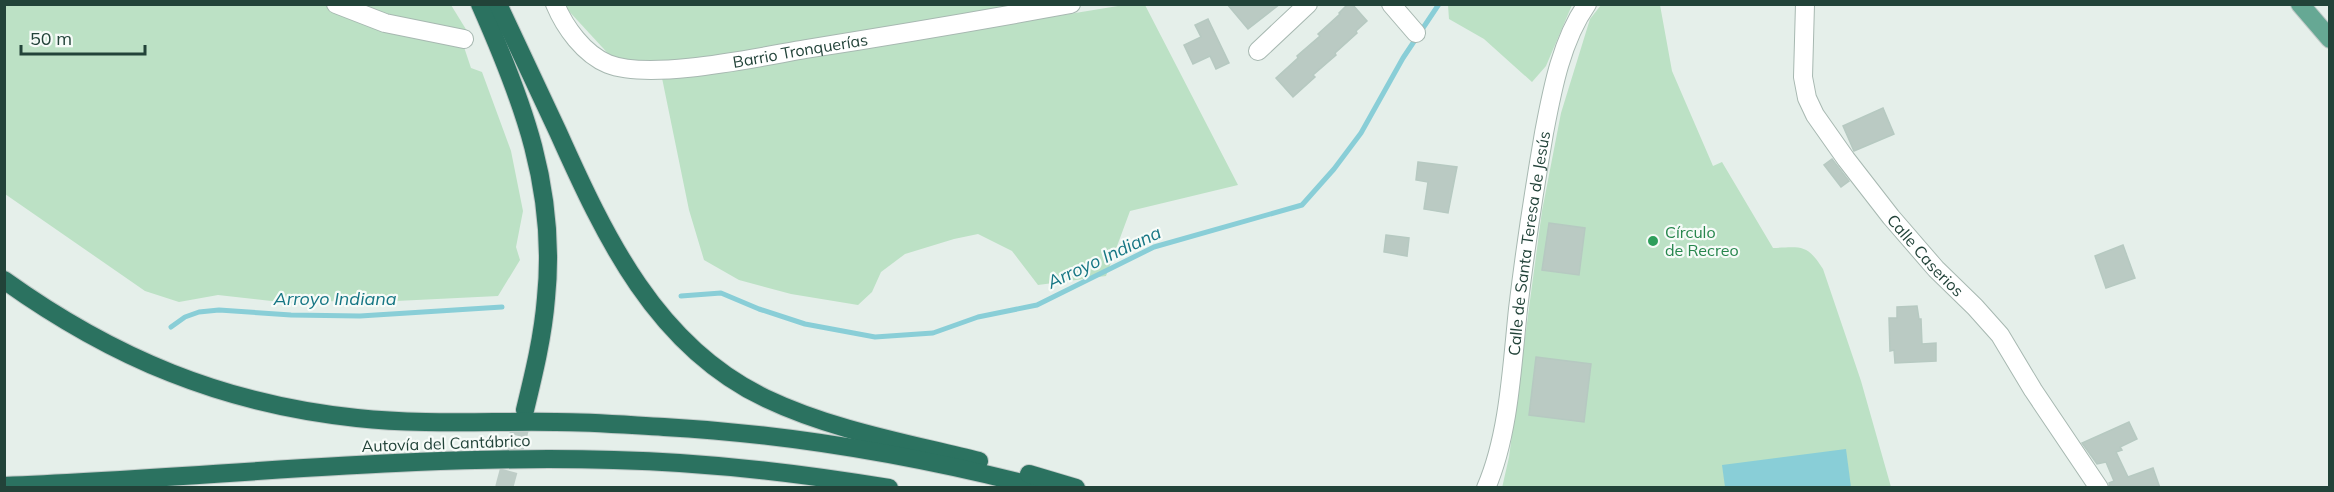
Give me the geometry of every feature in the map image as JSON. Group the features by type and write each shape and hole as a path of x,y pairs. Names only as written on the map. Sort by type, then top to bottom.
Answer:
{"highway":[{"path":"480,4 519,97 531,134 545,207 548,237 546,299 536,365 525,410"},
{"path":"498,4 611,244 655,309 706,361 754,392 819,420 1076,488"},
{"path":"4,280 76,327 154,368 212,389 279,406 328,415 395,421 605,423 742,433 857,448 1042,488"},
{"name":"Autovía del Cantábrico","path":"4,486 378,464 545,459 686,464 791,473 889,488"}],"main road":[{"path":"2300,4 2330,39"}],"street":[{"path":"336,4 385,23 464,39"},
{"name":"Barrio Tronquerías","path":"555,4 569,30 586,49 600,60 620,67 657,70 757,57 1071,4"},
{"path":"1258,51 1308,4"},
{"path":"1391,4 1416,33"},
{"name":"Calle de Santa Teresa de Jesús","path":"1486,488 1502,432 1521,280 1549,107 1569,40 1587,4"},
{"name":"Calle Caserios","path":"1805,4 1803,77 1807,98 1815,115 1891,216 1936,269 2000,335 2033,390 2099,488"}],"green space":[{"path":"1448,4 1572,5 1546,66 1532,82 1484,39 1449,19"},
{"path":"5,5 324,5 356,19 464,47 471,68 482,72 511,151 523,211 516,247 520,260 498,296 376,302 320,301 297,304 218,295 179,302 145,291 5,194"},
{"path":"355,5 451,5 467,31 364,9"},
{"path":"565,5 1029,5 665,64 614,60"},
{"path":"1124,5 1145,5 1238,185 1130,211 1106,276 1038,285 1012,251 978,234 905,254 881,272 872,292 858,305 791,294 739,280 704,260 689,210 662,78"},
{"name":"Círculo de Recreo","path":"1601,5 1660,5 1672,71 1713,166 1722,162 1773,248 1791,247 1808,251 1823,269 1861,381 1891,487 1502,488 1509,457 1542,211 1561,113 1590,19"}],"water":[{"path":"1846,449 1851,487 1725,487 1722,465"}],"building":[{"path":"1227,4 1280,4 1248,29"},
{"path":"1348,4 1352,4 1367,21 1335,53 1336,55 1313,75 1315,77 1293,97 1276,78 1320,36 1318,34"},
{"path":"1208,19 1229,63 1216,69 1210,56 1193,64 1184,45 1201,37 1195,25"},
{"path":"1883,108 1894,134 1854,151 1843,126"},
{"path":"1832,159 1849,181 1841,187 1824,165"},
{"path":"1418,162 1457,167 1448,213 1424,209 1428,182 1416,180"},
{"path":"1549,223 1585,228 1579,275 1542,270"},
{"path":"1386,235 1409,238 1407,256 1384,252"},
{"path":"2123,245 2135,278 2106,288 2095,256"},
{"path":"1917,306 1919,319 1921,319 1922,344 1936,343 1936,361 1895,363 1894,350 1890,351 1889,318 1897,318 1897,307"},
{"path":"1536,357 1591,364 1584,422 1529,415"},
{"path":"2129,422 2137,439 2120,447 2122,450 2116,452 2128,477 2153,468 2160,488 2110,488 2109,483 2114,481 2106,462 2097,464 2082,443"}],"waterway":[{"name":"Arroyo Indiana","path":"681,296 721,293 759,309 805,324 875,337 933,333 978,317 1037,305 1154,247 1302,205 1334,169 1361,133 1403,58 1439,4"},
{"name":"Arroyo Indiana","path":"171,327 185,317 199,312 219,310 291,315 360,316 502,307"}],"tunnel":[{"path":"504,488 525,410"}],"place":[{"name":"Círculo de Recreo","path":"1653,241"}]}
